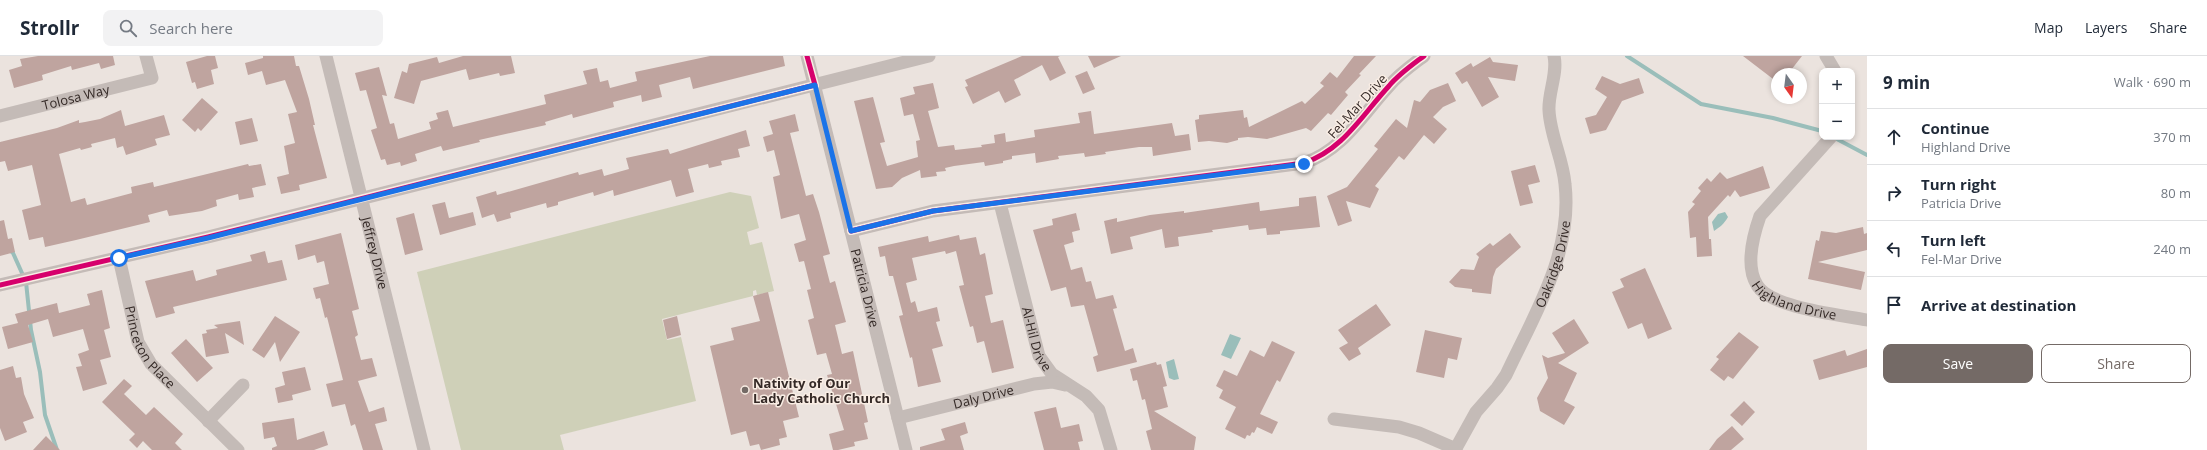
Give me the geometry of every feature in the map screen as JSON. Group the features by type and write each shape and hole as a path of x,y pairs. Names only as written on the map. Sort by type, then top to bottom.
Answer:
{"street":[{"name":"Tolosa Way","path":"0,116 152,78 146,56"},
{"name":"Jeffrey Drive","path":"326,56 424,450"},
{"name":"Patricia Drive","path":"807,56 906,450"},
{"path":"0,285 208,238 929,56"},
{"name":"Fel-Mar Drive","path":"851,231 933,211 1304,164 1316,159 1339,144 1389,86 1408,67 1424,56"},
{"name":"Oakridge Drive","path":"1456,450 1476,412 1506,375 1559,258 1564,234 1566,209 1563,172 1549,110 1554,56"},
{"path":"1826,56 1834,68"},
{"name":"Highland Drive","path":"1828,140 1760,216 1756,228 1751,256 1753,276 1757,286 1768,296 1785,304 1867,320"},
{"name":"Al-Hil Drive","path":"1000,203 1039,356 1052,374 1086,396 1099,410 1112,450"},
{"name":"Princeton Place","path":"119,258 142,350 151,364 238,450"},
{"name":"Daly Drive","path":"898,418 1034,384 1052,382 1071,386"},
{"path":"208,421 243,385"},
{"path":"1334,419 1399,427 1419,433 1456,450"}],"green space":[{"path":"730,192 751,196 759,228 747,232 750,245 762,242 774,291 757,295 756,290 753,291 753,296 662,319 667,340 681,337 696,401 560,435 564,450 461,450 417,272"}],"water":[{"path":"1725,212 1728,217 1722,225 1714,231 1712,222 1718,214"},
{"path":"1230,334 1241,338 1231,359 1221,355"},
{"path":"1174,359 1179,379 1174,380 1169,378 1166,362"}],"building":[{"path":"38,56 113,56 115,65 101,69 99,63 72,70 71,66 42,75 43,80 14,88 9,70 22,66 20,59"},
{"path":"207,56 215,56 218,68 211,70 214,84 197,89 195,82 192,83 186,62"},
{"path":"263,56 294,56 296,66 299,66 309,99 315,125 313,125 327,178 299,185 300,190 281,194 277,177 289,174 284,146 295,143 288,114 297,112 285,80 266,85 262,71 248,75 245,63 263,58"},
{"path":"463,56 511,56 515,73 500,76 499,73 469,80 466,69 421,81 414,104 394,98 402,71 407,73 409,64 437,57 439,63"},
{"path":"710,56 783,56 785,66 693,89 690,77 659,85 662,97 642,102 641,95 613,102 614,107 573,118 572,114 545,122 546,125 479,140 480,142 443,151 441,146 415,154 417,161 401,166 400,162 387,165 385,159 381,160 371,130 377,128 366,90 360,91 355,73 379,67 387,96 382,95 390,124 394,123 398,139 431,129 429,122 438,119 436,113 448,110 453,127 546,104 544,95 587,84 583,71 597,68 600,82 608,80 610,88 637,81 635,72"},
{"path":"1022,56 1060,56 1058,57 1066,73 1050,81 1042,65 1014,80 1021,95 1005,103 999,91 973,104 965,87 968,86 965,80"},
{"path":"1088,56 1121,56 1094,68"},
{"path":"1354,56 1376,56 1345,92 1348,95 1331,115 1328,113 1311,131 1306,128 1267,139 1248,137 1238,138 1238,140 1227,143 1209,141 1198,142 1195,120 1199,119 1199,115 1243,110 1244,118 1247,117 1249,127 1302,101 1305,104 1324,86 1320,83 1330,72 1337,78"},
{"path":"1743,56 1802,56 1793,68 1771,68 1771,77"},
{"path":"1490,57 1493,62 1518,65 1515,81 1488,77 1499,97 1482,107 1467,81 1462,84 1455,73 1471,63 1473,67"},
{"path":"1087,71 1095,89 1083,94 1075,76"},
{"path":"1602,76 1620,84 1639,78 1644,93 1622,101 1606,130 1590,134 1585,118 1596,115 1607,97 1595,89"},
{"path":"933,83 939,108 928,111 938,147 954,145 955,150 982,147 981,145 995,143 994,135 1005,133 1006,142 1035,137 1034,130 1080,123 1078,113 1091,111 1094,134 1172,123 1175,136 1189,134 1191,150 1153,156 1152,147 1139,147 1105,152 1106,154 1085,157 1084,153 1058,156 1059,159 1036,163 1035,153 1012,156 1012,159 1003,161 1003,163 985,166 984,162 945,168 946,171 936,172 937,176 921,178 920,170 902,178 892,187 876,189 854,101 873,97 885,142 880,143 887,166 918,157 916,141 920,140 913,114 904,116 900,98 915,94 913,87"},
{"path":"1448,83 1456,101 1443,107 1433,117 1447,129 1434,144 1424,135 1404,160 1399,156 1375,186 1379,189 1370,208 1346,201 1352,221 1338,226 1327,196 1347,187 1378,149 1374,146 1396,119 1407,128 1414,100 1420,102 1430,90"},
{"path":"202,98 218,112 201,131 198,128 195,132 182,120"},
{"path":"121,110 125,126 164,115 170,135 155,139 157,145 126,155 123,146 117,148 115,138 91,144 92,147 81,150 80,148 59,154 71,202 85,198 87,205 132,193 131,187 153,182 154,187 248,164 249,166 261,164 266,185 252,188 254,197 239,200 238,194 216,200 217,206 202,211 169,216 167,210 148,215 150,222 45,247 43,237 29,240 22,210 41,205 32,165 8,171 5,161 0,162 0,142 57,128 79,120 79,123 100,119"},
{"path":"795,114 799,131 790,133 806,196 813,194 819,212 830,254 823,256 830,283 835,281 846,322 835,325 842,354 853,351 868,422 864,423 868,439 854,442 855,446 838,450 833,450 829,434 844,430 827,375 832,374 826,353 817,355 808,320 814,318 807,290 811,289 804,261 799,262 794,244 806,240 799,214 781,219 773,177 780,175 774,150 767,152 763,137 773,134 769,121"},
{"path":"252,118 258,141 240,145 235,122"},
{"path":"746,130 750,146 738,149 740,157 721,161 722,165 709,168 708,164 688,169 694,192 676,197 671,180 614,196 613,190 594,196 593,192 558,202 558,205 547,208 546,203 510,213 511,218 497,222 494,214 482,218 476,197 496,191 497,195 578,172 579,175 602,169 604,176 629,169 626,158 668,149 670,154"},
{"path":"1535,165 1540,182 1528,185 1533,203 1520,206 1511,171"},
{"path":"1763,166 1770,188 1740,197 1735,190 1730,197 1728,195 1708,217 1709,239 1711,239 1712,256 1697,257 1696,237 1690,238 1688,212 1695,204 1692,202 1701,191 1698,188 1707,178 1711,182 1720,172 1727,179"},
{"path":"1316,196 1320,227 1280,231 1280,234 1267,235 1266,228 1249,230 1248,225 1178,237 1179,246 1165,248 1162,229 1130,237 1133,249 1111,254 1104,221 1117,218 1117,222 1150,215 1184,211 1184,213 1259,202 1260,211 1299,206 1299,198"},
{"path":"445,202 449,218 473,212 476,225 440,235 432,205"},
{"path":"414,213 423,250 405,255 396,218"},
{"path":"1076,213 1080,230 1072,232 1074,242 1064,245 1071,270 1082,267 1086,282 1091,281 1096,299 1113,295 1117,308 1113,309 1125,351 1133,348 1137,362 1097,372 1093,357 1098,355 1084,305 1071,307 1066,287 1051,291 1033,230 1053,225 1052,219"},
{"path":"4,220 8,239 12,238 15,252 0,256 0,221"},
{"path":"1863,227 1864,234 1867,233 1867,250 1818,262 1865,272 1861,290 1808,279 1816,240 1819,241 1821,231 1836,233"},
{"path":"341,233 359,309 352,311 358,335 355,337 361,360 372,358 377,376 358,381 369,412 384,407 387,421 375,424 383,450 363,450 355,424 351,426 345,404 332,407 326,384 343,380 327,317 325,318 320,298 316,299 313,288 329,284 324,261 317,263 315,255 298,260 295,245"},
{"path":"1510,233 1521,247 1496,269 1493,277 1491,294 1472,292 1472,289 1455,287 1449,282 1461,269 1474,270 1479,257 1476,254 1490,243 1493,246"},
{"path":"959,235 960,240 976,237 980,255 985,253 993,294 985,296 991,323 1003,320 1014,368 992,373 984,341 977,343 973,326 970,327 959,286 964,285 956,251 946,254 945,251 912,258 917,280 906,283 911,303 915,301 918,312 937,307 940,321 936,322 943,346 932,349 941,382 918,387 912,357 910,358 899,316 903,315 893,276 889,276 885,256 880,257 878,247 928,236 929,242"},
{"path":"265,251 268,263 282,260 287,280 173,307 175,313 156,318 145,281 193,270 196,281 217,275 216,270 252,261 250,255"},
{"path":"1645,268 1672,329 1648,339 1642,323 1628,329 1612,292 1624,287 1620,279"},
{"path":"102,290 110,328 104,330 111,357 100,360 107,384 83,391 76,367 82,366 78,354 89,350 83,329 53,337 48,319 28,325 33,342 8,349 2,327 18,323 15,314 57,303 59,313 90,305 87,294"},
{"name":"Nativity of Our Lady Catholic Church","path":"768,292 799,417 783,421 787,437 779,439 780,445 761,450 759,444 750,446 746,431 731,435 710,346 734,340 731,328 760,321 753,296"},
{"path":"1376,304 1391,325 1358,348 1361,354 1349,361 1339,348 1348,343 1338,330"},
{"path":"275,316 300,332 280,362 275,342 264,358 252,350"},
{"path":"677,316 681,335 667,339 663,320"},
{"path":"1574,319 1589,343 1558,363 1577,373 1564,401 1575,407 1564,425 1540,411 1537,398 1548,378 1542,355 1548,358 1565,353 1552,333"},
{"path":"240,321 244,345 225,333 229,353 206,357 202,334 207,333 206,330 218,328 214,325"},
{"path":"1425,330 1462,338 1457,360 1448,358 1444,378 1416,372"},
{"path":"1739,332 1759,347 1733,379 1728,376 1724,381 1710,370 1719,359 1716,357"},
{"path":"186,339 213,368 197,382 171,353"},
{"path":"1272,341 1295,352 1280,382 1277,380 1260,414 1278,422 1272,434 1257,427 1254,433 1252,432 1250,436 1247,435 1245,439 1225,429 1236,407 1219,398 1223,390 1216,386 1224,370 1237,376 1250,350 1264,357"},
{"path":"1867,349 1867,367 1819,380 1813,360 1845,350 1847,356"},
{"path":"1156,362 1157,365 1161,364 1167,386 1163,387 1168,407 1154,411 1196,437 1194,450 1151,450 1146,431 1152,429 1145,399 1142,400 1137,380 1133,381 1130,369"},
{"path":"13,366 16,378 21,377 24,394 34,418 23,422 27,432 5,441 0,428 0,370"},
{"path":"305,367 311,390 292,395 293,400 278,403 275,388 285,385 282,372"},
{"path":"124,379 132,386 124,394 146,415 154,407 183,434 175,443 182,450 152,450 143,441 137,448 129,440 135,434 102,402"},
{"path":"1744,401 1755,412 1742,426 1730,415"},
{"path":"1056,407 1061,428 1079,424 1083,441 1078,442 1080,450 1044,450 1034,412"},
{"path":"294,418 297,440 324,431 328,445 314,450 272,450 272,448 277,446 274,437 264,439 262,423"},
{"path":"965,422 968,433 960,436 964,450 920,450 920,447 945,440 941,429"},
{"path":"1732,426 1744,439 1731,450 1709,450 1717,439"},
{"path":"46,436 60,450 33,450"}],"waterway":[{"path":"1627,56 1701,104 1773,118 1819,130"},
{"path":"1839,140 1867,155"},
{"path":"10,250 13,253 26,282 31,330 40,372 45,415 57,450"}],"cycle path":[{"path":"0,285 208,237 815,85 807,56"},
{"path":"851,231 933,211 1304,163 1330,150 1341,141 1393,82 1424,56"}],"place":[{"name":"Nativity of Our Lady Catholic Church","path":"745,390"}],"route":[{"path":"119,258 208,238 815,85 851,231 933,211 1304,164"}]}
